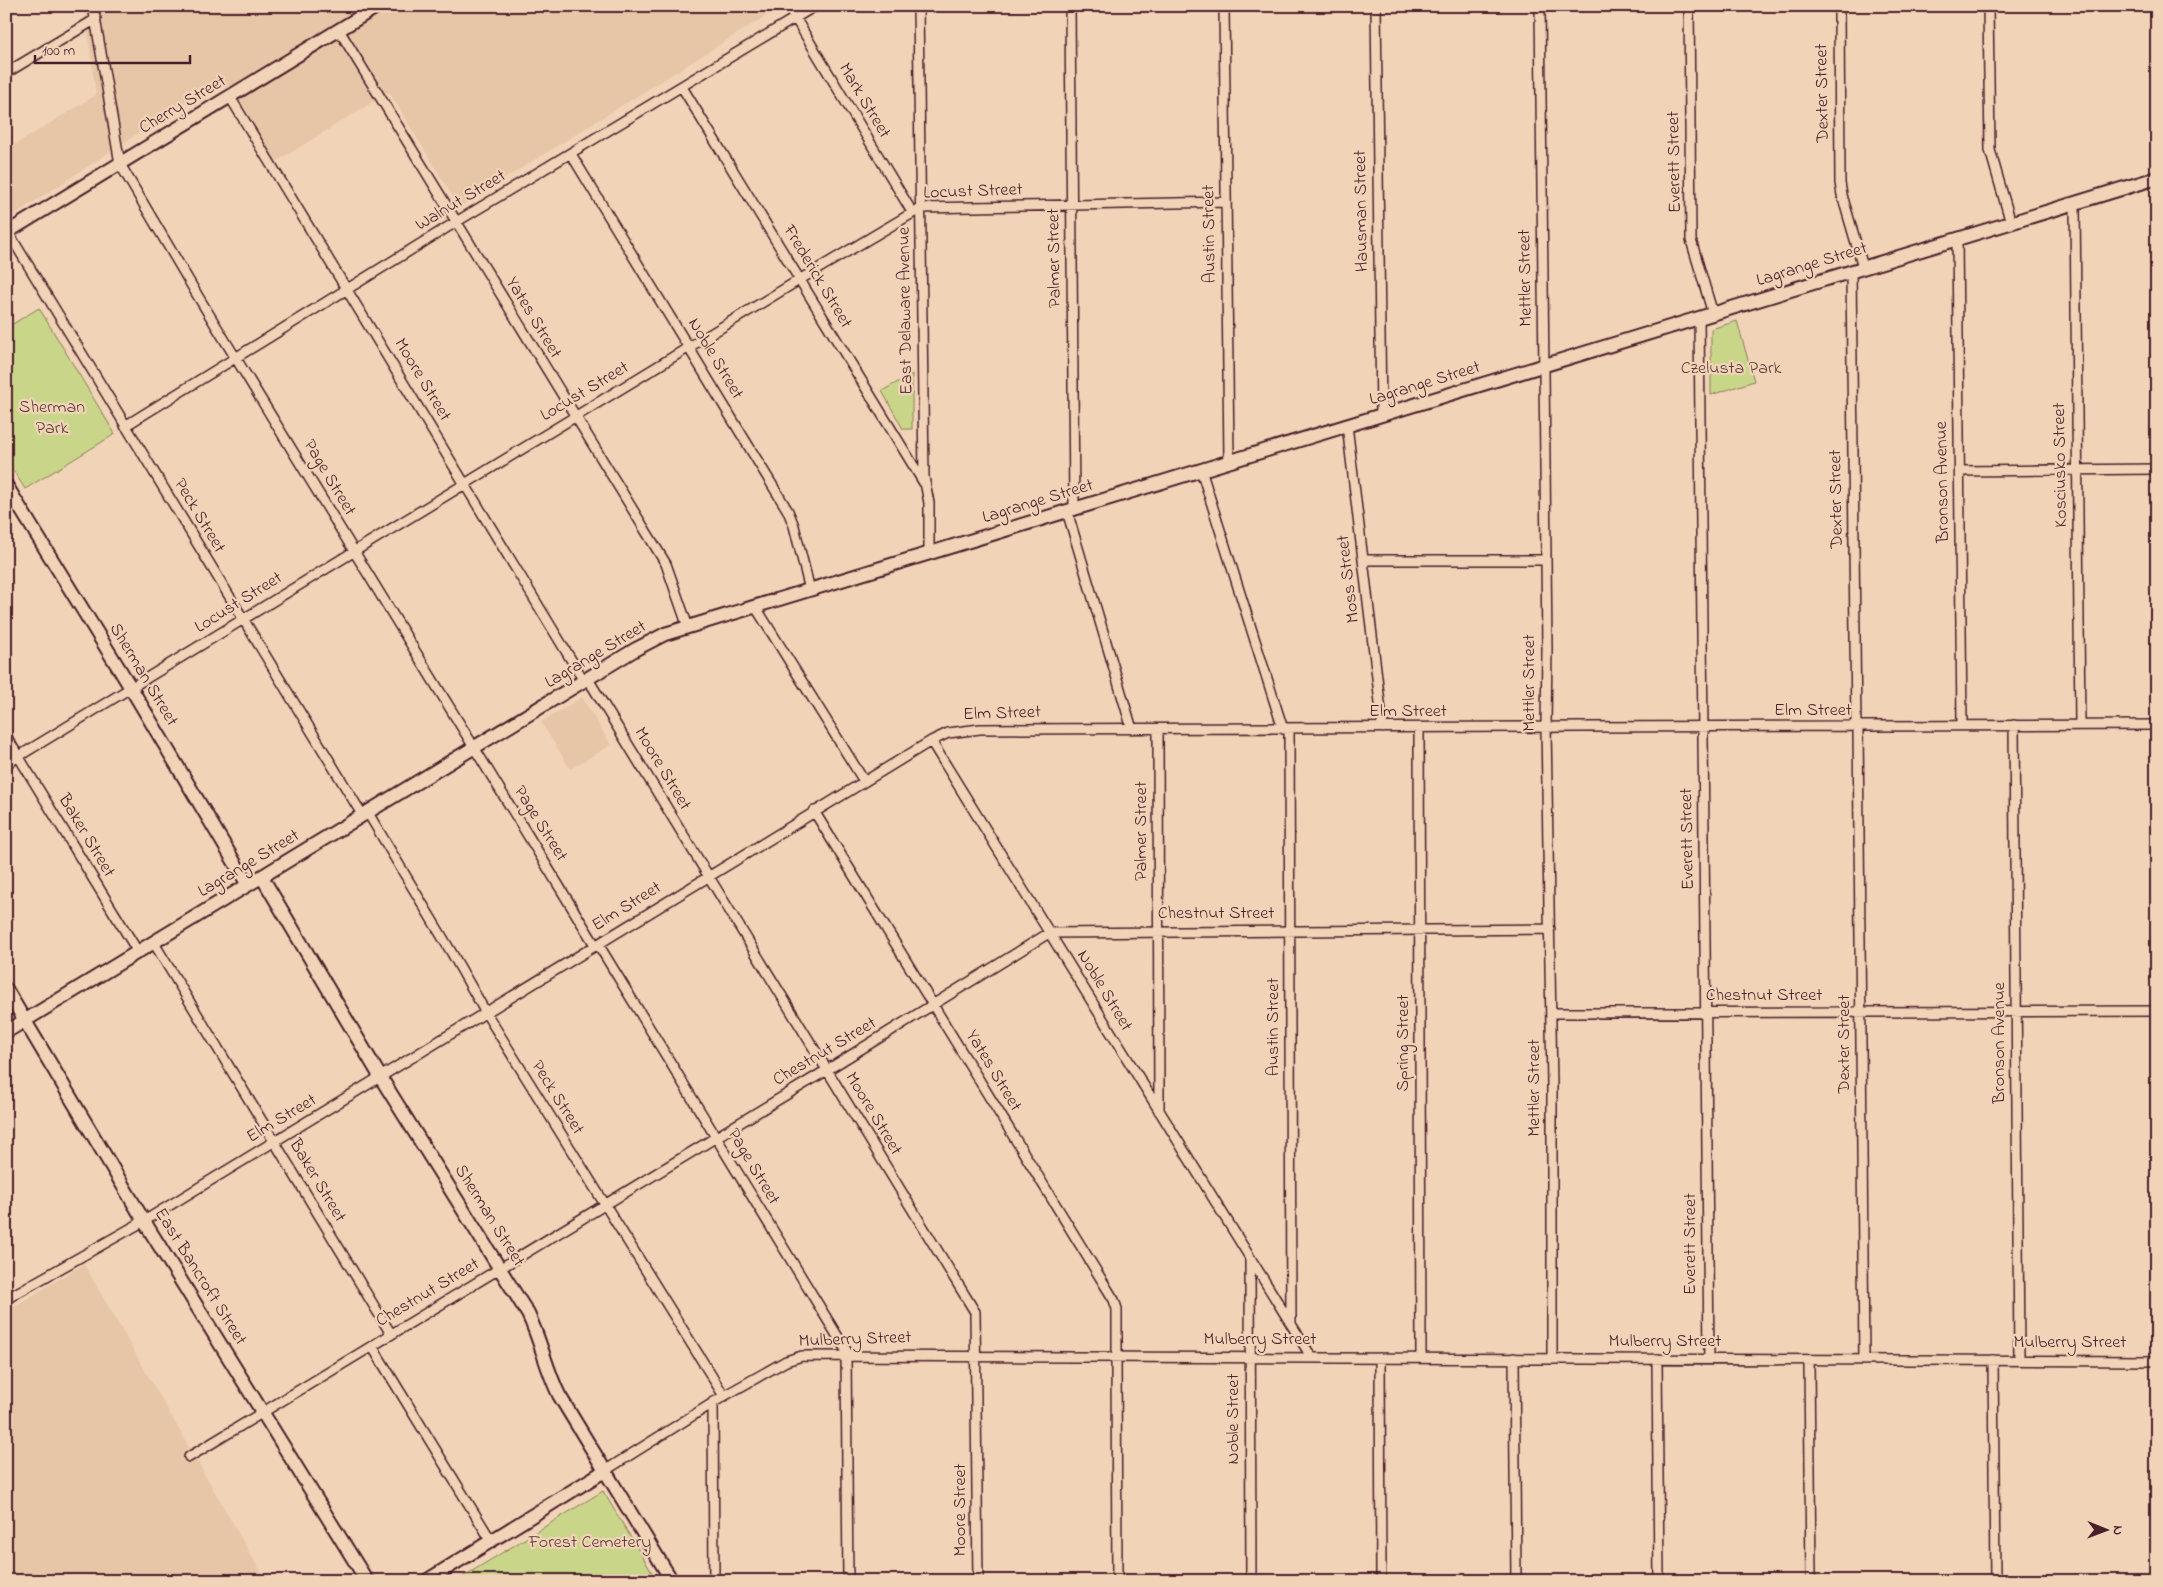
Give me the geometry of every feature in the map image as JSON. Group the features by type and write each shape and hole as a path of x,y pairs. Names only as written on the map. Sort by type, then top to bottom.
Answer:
{"main road":[{"name":"Cherry Street","path":"7,233 378,6"},
{"name":"Lagrange Street","path":"6,1032 646,643 688,627 755,606 2157,178"},
{"name":"Sherman Street","path":"9,493 132,688 248,885"},
{"name":"Sherman Street","path":"262,877 382,1078 501,1268 532,1322 548,1373 559,1395 672,1581"},
{"name":"East Bancroft Street","path":"6,990 144,1221 367,1581"},
{"name":"Mulberry Street","path":"426,1581 606,1470"}],"street":[{"name":"Page Street","path":"94,6 120,164 474,748 848,1355"},
{"name":"Mark Street","path":"788,6 917,210"},
{"name":"Walnut Street","path":"125,426 456,222 815,6"},
{"name":"East Delaware Avenue","path":"918,6 917,210 925,484 929,503 929,554"},
{"name":"Palmer Street","path":"1070,6 1071,510 1132,729"},
{"name":"Austin Street","path":"1224,6 1229,462"},
{"name":"Hausman Street","path":"1376,6 1381,416"},
{"name":"Mettler Street","path":"1540,6 1546,727 1551,1013 1552,1359"},
{"name":"Everett Street","path":"1689,6 1692,240 1713,314"},
{"name":"Dexter Street","path":"1839,6 1840,183 1857,269 1857,727 1864,1360"},
{"path":"1988,6 1990,150 2011,224"},
{"path":"6,73 96,19"},
{"name":"Yates Street","path":"339,30 666,564 688,627"},
{"name":"Frederick Street","path":"682,86 925,484"},
{"name":"Moore Street","path":"230,97 975,1312 978,1581"},
{"name":"Noble Street","path":"571,154 788,511 794,526 810,590"},
{"name":"Locust Street","path":"6,764 917,210 1226,202"},
{"name":"Kosciusko Street","path":"2075,204 2080,725"},
{"name":"Peck Street","path":"7,233 243,619 453,955 486,1013 724,1396"},
{"name":"Bronson Avenue","path":"1957,239 1962,725"},
{"name":"Everett Street","path":"1699,318 1709,1359"},
{"name":"Moss Street","path":"1347,426 1383,728"},
{"name":"Austin Street","path":"1201,470 1286,729 1290,930 1291,1325"},
{"path":"1960,471 2157,470"},
{"path":"1363,560 1546,560"},
{"path":"755,606 864,781"},
{"name":"Bronson Avenue","path":"2014,725 2019,1360"},
{"name":"Elm Street","path":"7,1296 144,1221 382,1078 814,811 931,740 948,733 980,729 2157,725"},
{"name":"Spring Street","path":"1419,728 1421,1358"},
{"name":"Palmer Street","path":"1158,729 1159,1112"},
{"name":"Baker Street","path":"6,736 138,952"},
{"name":"Noble Street","path":"931,740 1312,1358"},
{"name":"Yates Street","path":"814,811 1114,1300 1117,1309 1117,1581"},
{"name":"Chestnut Street","path":"189,1457 604,1204 716,1138 1049,933 1550,929"},
{"name":"Baker Street","path":"154,943 391,1334"},
{"name":"Chestnut Street","path":"1551,1013 2157,1011"},
{"name":"Noble Street","path":"1250,1257 1252,1581"},
{"path":"372,1346 492,1542"},
{"path":"848,1355 848,1581"},
{"name":"Mulberry Street","path":"606,1470 713,1402 792,1358 802,1356 2157,1361"},
{"path":"1380,1358 1381,1581"},
{"path":"1514,1358 1516,1581"},
{"path":"1658,1359 1659,1581"},
{"path":"1809,1360 1811,1581"},
{"path":"1993,1360 1995,1581"},
{"path":"713,1402 714,1581"}],"shaded area":[{"path":"84,6 771,6 774,11 459,207 389,92 274,163 220,80 6,220 6,150 96,95"},
{"path":"582,697 611,745 570,769 541,722"},
{"path":"84,1264 266,1581 6,1581 6,1294 14,1307"}],"green space":[{"name":"Sherman Park","path":"39,308 115,434 25,489 6,459 6,328"},
{"name":"Czelusta Park","path":"1737,321 1754,381 1711,395 1711,329"},
{"path":"912,374 912,429 903,429 882,391"},
{"name":"Forest Cemetery","path":"603,1491 657,1581 456,1581"}]}
